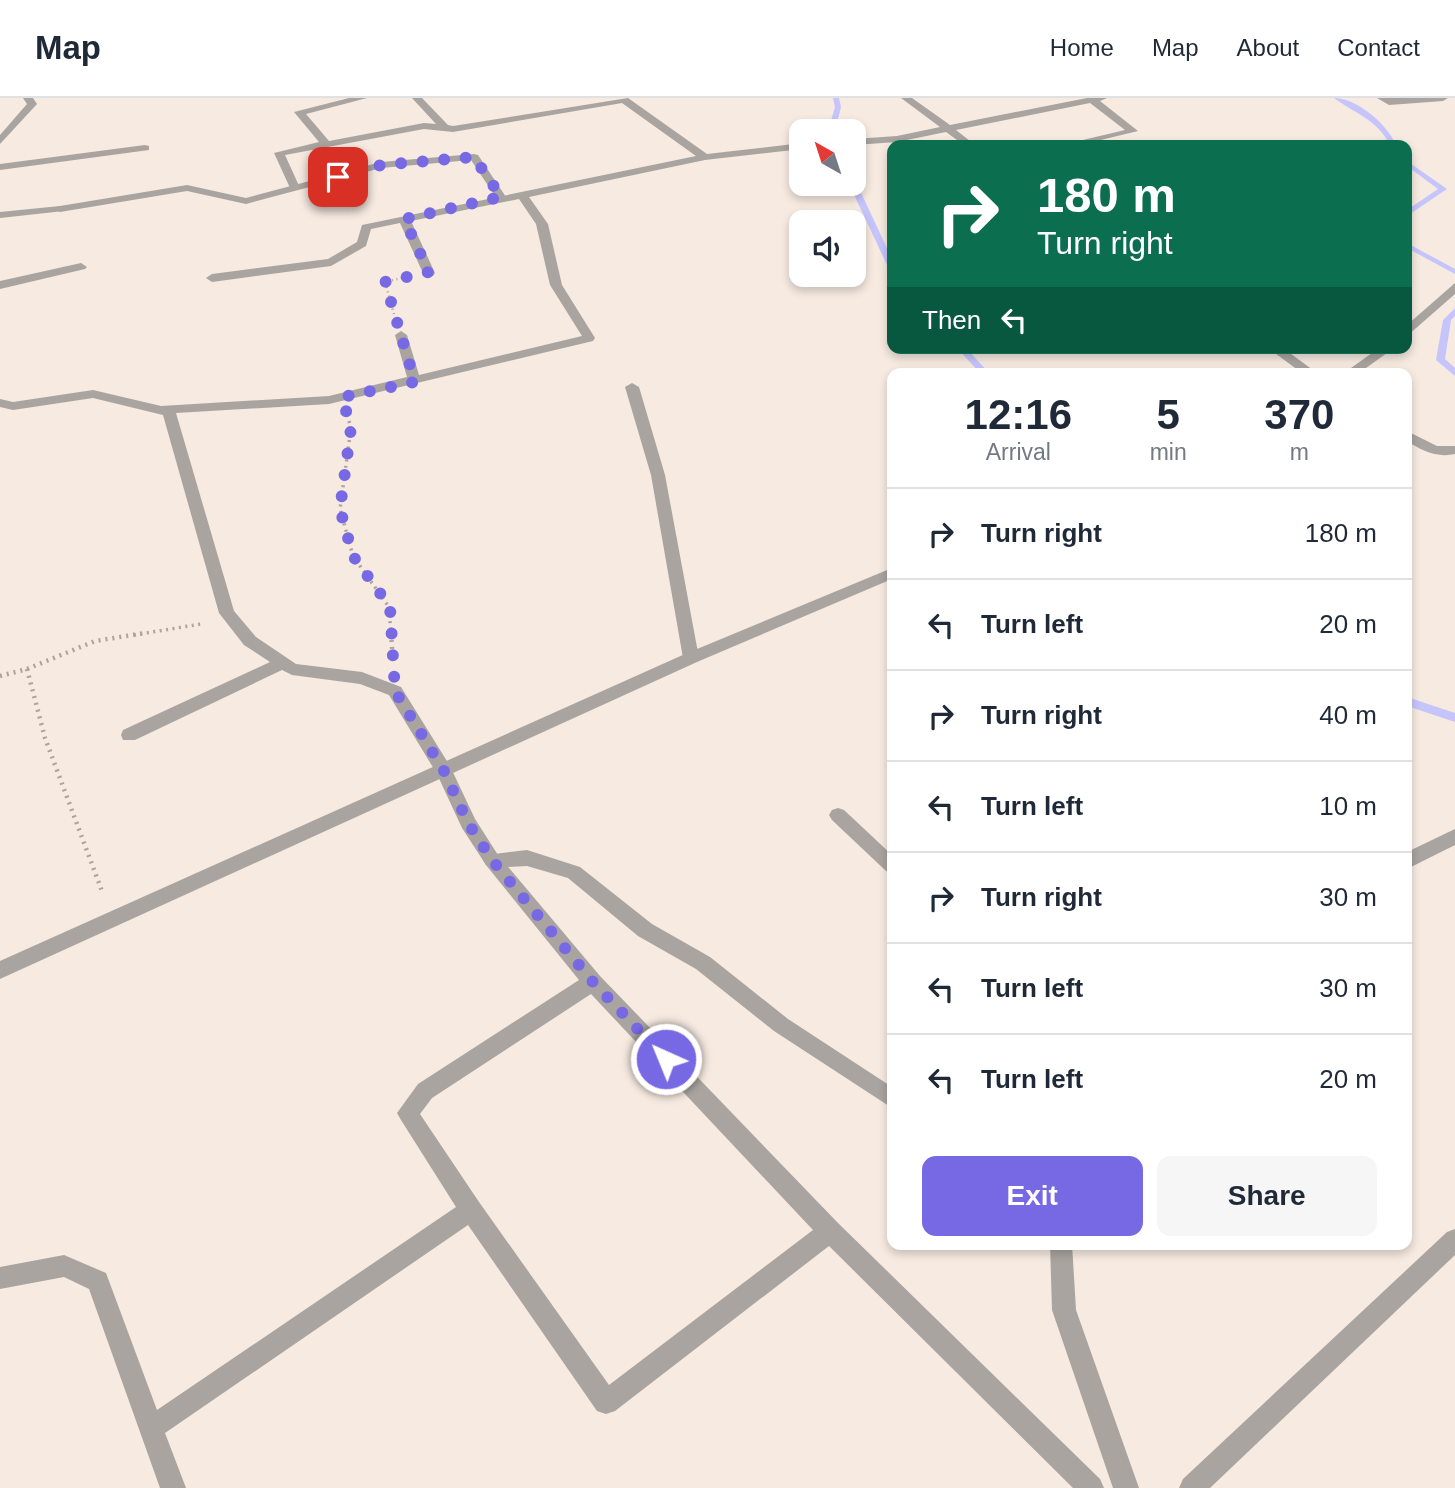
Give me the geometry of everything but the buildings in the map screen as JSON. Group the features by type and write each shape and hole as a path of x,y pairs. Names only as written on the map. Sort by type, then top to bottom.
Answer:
{"street":[{"path":"0,141 32,104 27,98"},
{"path":"325,143 299,112 362,98"},
{"path":"418,98 445,128"},
{"path":"906,98 962,140"},
{"path":"1382,98 1390,102 1443,98"},
{"path":"295,188 279,153 424,126 445,128 623,99 705,157"},
{"path":"866,141 897,139 1097,99 1133,131 1091,140"},
{"path":"145,163 146,135"},
{"path":"212,278 331,262 362,244 366,227 705,157 789,147"},
{"path":"0,167 145,148"},
{"path":"0,215 187,188 246,201 381,165 474,157 501,197"},
{"path":"161,410 342,397 415,382 589,338 556,285 541,224 521,193"},
{"path":"404,219 429,272"},
{"path":"0,285 81,267"},
{"path":"1412,327 1455,287"},
{"path":"401,335 415,382"},
{"path":"1283,354 1304,368"},
{"path":"1358,368 1379,354"},
{"path":"632,387 658,475 691,658"},
{"path":"0,403 13,406 93,394 169,412 227,613 250,641 292,669 362,678 395,691 444,771 468,823 492,860 593,982 830,1231 1091,1488"},
{"path":"1412,438 1429,450 1443,453 1455,450"},
{"path":"0,970 691,658 887,575"},
{"path":"129,735 283,663"},
{"path":"838,816 887,861"},
{"path":"1412,858 1455,836"},
{"path":"492,860 527,858 574,872 645,930 702,962 781,1025 887,1095"},
{"path":"593,982 425,1091 408,1114 471,1210 606,1402 830,1231"},
{"path":"153,1427 471,1210"},
{"path":"1192,1488 1455,1240"},
{"path":"1061,1250 1064,1310 1126,1488"},
{"path":"0,1278 64,1266 98,1281 173,1488"}],"path":[{"path":"401,335 385,282 429,272"},
{"path":"342,397 351,428 340,509 353,556 390,607 395,691"},
{"path":"0,676 27,669 95,641 232,619"},
{"path":"27,669 62,786 114,919"}],"waterway":[{"path":"834,119 838,107 836,98"},
{"path":"1337,98 1377,123 1390,140"},
{"path":"1412,167 1443,189 1412,211"},
{"path":"859,196 887,256"},
{"path":"1412,248 1455,272"},
{"path":"1455,311 1447,320 1440,360 1455,373"},
{"path":"967,354 980,368"},
{"path":"1412,703 1455,718"}],"route":[{"path":"338,177 381,165 474,157 501,197 404,219 429,272 385,282 415,382 342,397 351,428 340,509 353,556 390,607 395,691 444,771 468,823 492,860 593,982 666,1059"}]}
